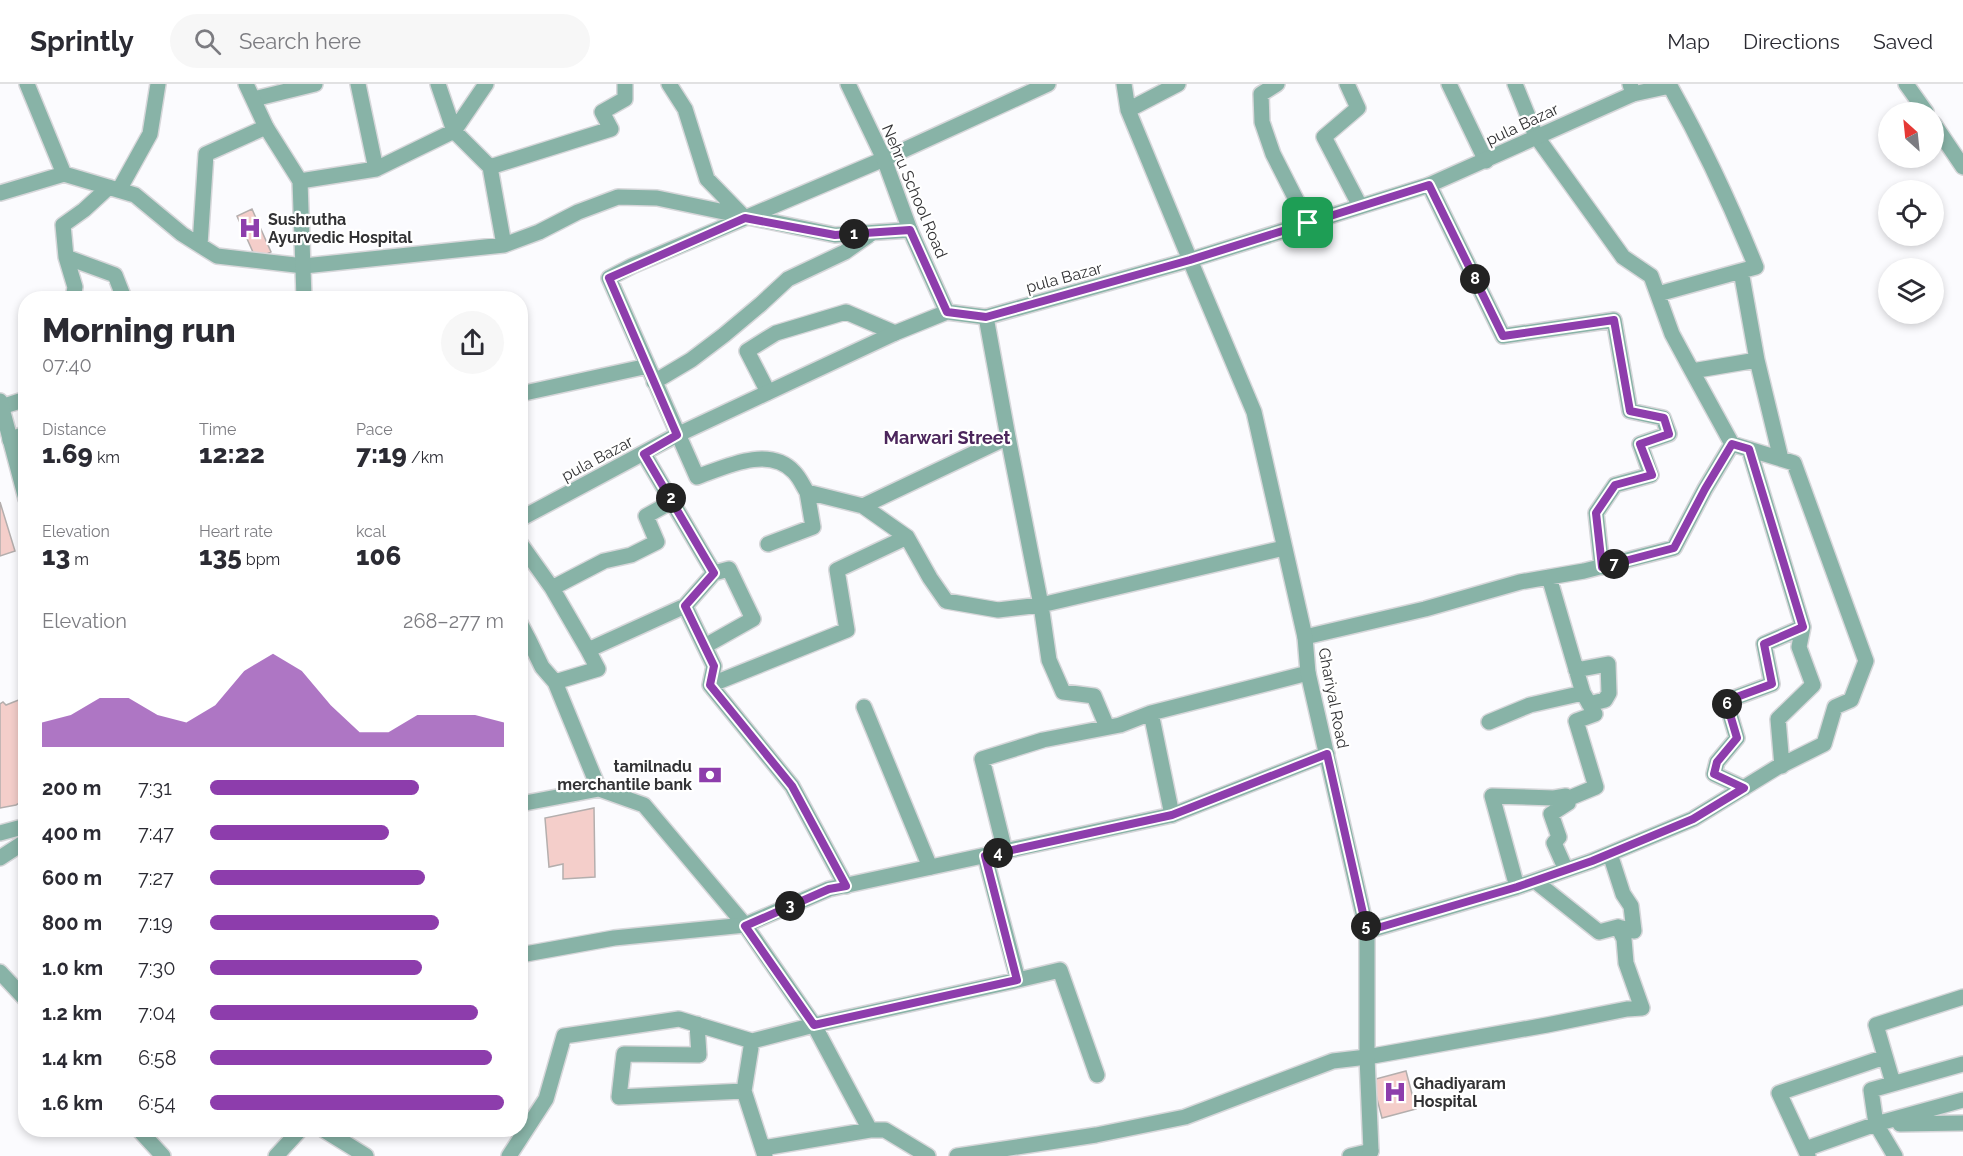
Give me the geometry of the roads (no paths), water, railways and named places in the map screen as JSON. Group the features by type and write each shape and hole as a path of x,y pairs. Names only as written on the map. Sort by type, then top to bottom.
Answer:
{"street":[{"path":"27,84 64,174"},
{"path":"74,291 66,258 63,225 114,188 150,134 158,84"},
{"path":"246,84 266,127 300,181 304,291"},
{"path":"254,99 315,84"},
{"path":"358,84 376,169"},
{"path":"438,84 454,131 490,167 504,244"},
{"path":"300,181 376,169 454,131 486,84"},
{"path":"490,167 610,129 602,112 625,99 625,84"},
{"path":"669,84 685,110 706,179 745,218"},
{"name":"Nehru School Road","path":"848,84 884,159 910,230 947,312"},
{"path":"768,544 813,527 807,492 794,471 772,460 741,461 698,477 677,435 609,278 884,159 1048,84"},
{"name":"Ghariyal Road","path":"1124,84 1128,110 1254,412 1305,637 1308,673 1367,931 1370,1154"},
{"path":"1128,110 1178,84"},
{"path":"1276,84 1260,94 1262,122 1272,154 1308,223"},
{"path":"1347,84 1358,108 1324,137 1360,206"},
{"path":"1449,84 1486,161"},
{"path":"1367,931 1535,881 1610,854 1693,819 1824,744 1835,707 1851,700 1866,661 1794,463 1732,444 1672,333 1651,276 1623,257 1536,136 1515,84"},
{"path":"1906,84 1919,102"},
{"name":"pula Bazar","path":"528,515 677,435 895,333 947,312 986,317 1190,260 1429,185 1486,161 1632,89 1670,86 1732,209 1756,267 1741,271"},
{"path":"200,245 206,154 266,127"},
{"path":"1944,138 1963,166"},
{"path":"0,193 64,174 135,195 182,234 217,256 304,266 504,244 539,232 578,212 618,197 657,198 835,235 910,230"},
{"path":"1429,185 1503,336 1614,320 1630,411 1664,418 1669,434 1640,444 1652,475 1615,485 1596,513 1602,567"},
{"path":"654,382 691,360 724,335 788,279 845,252 872,233"},
{"path":"66,258 115,275 121,291"},
{"path":"1658,294 1741,271 1757,360 1781,459"},
{"path":"768,392 747,351 776,333 846,312 895,333"},
{"path":"986,317 1041,604 1049,660 1063,692 1094,696 1107,727"},
{"path":"1692,372 1757,360"},
{"path":"528,392 648,366"},
{"path":"18,401 1,404 18,470"},
{"path":"10,441 18,437"},
{"path":"862,506 1008,437"},
{"path":"1305,637 1425,609 1520,582 1602,567 1674,548 1732,444"},
{"path":"1749,449 1803,627 1799,647 1813,685 1778,719 1782,766"},
{"path":"644,454 714,573"},
{"path":"807,492 862,506 908,537 930,578 946,601 998,610 1041,604 1284,548"},
{"path":"552,588 604,561 631,555 657,542 646,516 673,501"},
{"path":"710,685 847,630 837,570 908,537"},
{"path":"528,554 552,588 598,669 555,682"},
{"path":"588,650 685,606 714,573 729,568 753,619 705,646"},
{"path":"1549,577 1576,670 1594,714 1576,721 1596,788 1567,799"},
{"path":"685,606 714,666 710,685"},
{"path":"1744,788 1714,774 1717,762 1737,738 1726,701 1772,684 1764,644 1803,627"},
{"path":"528,646 555,682 599,789"},
{"path":"1489,722 1530,705 1586,699 1605,700 1609,693 1608,664 1576,670"},
{"path":"1005,851 982,759 1043,740 1107,727 1151,713 1308,673"},
{"path":"710,685 792,786 846,886"},
{"path":"864,707 930,867"},
{"path":"1151,713 1172,815"},
{"path":"528,954 614,938 745,926 829,889 1172,815 1327,754"},
{"path":"528,802 599,789 644,805 745,926 814,1025 870,1130"},
{"path":"1517,887 1492,796 1554,798 1566,796 1567,799"},
{"path":"1566,870 1554,843 1559,837 1551,814 1568,803 1567,799"},
{"path":"0,833 18,828"},
{"path":"0,858 18,846"},
{"path":"1535,881 1599,932 1618,927 1634,931 1631,906 1623,894 1610,854"},
{"path":"985,856 1017,980"},
{"path":"957,1156 1096,1135 1185,1117 1333,1061 1367,1057 1642,1008 1626,963 1624,939 1618,927"},
{"path":"528,1127 546,1099 564,1036 679,1019 752,1041 1060,970 1096,1075"},
{"path":"0,972 18,991"},
{"path":"1893,1083 1876,1025 1963,997"},
{"path":"697,1024 699,1054 624,1054 619,1097 744,1091"},
{"path":"752,1041 744,1091 764,1152 870,1130 885,1130 928,1156"},
{"path":"1885,1057 1779,1093 1807,1153 1875,1124 1963,1100"},
{"path":"1895,1156 1875,1124 1870,1090 1963,1064"},
{"path":"1875,1124 1963,1123"},
{"path":"145,1137 163,1156"},
{"path":"276,1156 292,1137"},
{"path":"335,1137 366,1156"},
{"path":"509,1156 521,1137"},
{"path":"1350,1156 1370,1154"}],"place":[{"name":"Sushrutha Ayurvedic Hospital","path":"250,228"},
{"name":"tamilnadu merchantile bank","path":"710,775"},
{"name":"Ghadiyaram Hospital","path":"1395,1092"}],"district":[{"name":"Marwari Street","path":"947,438"}]}
